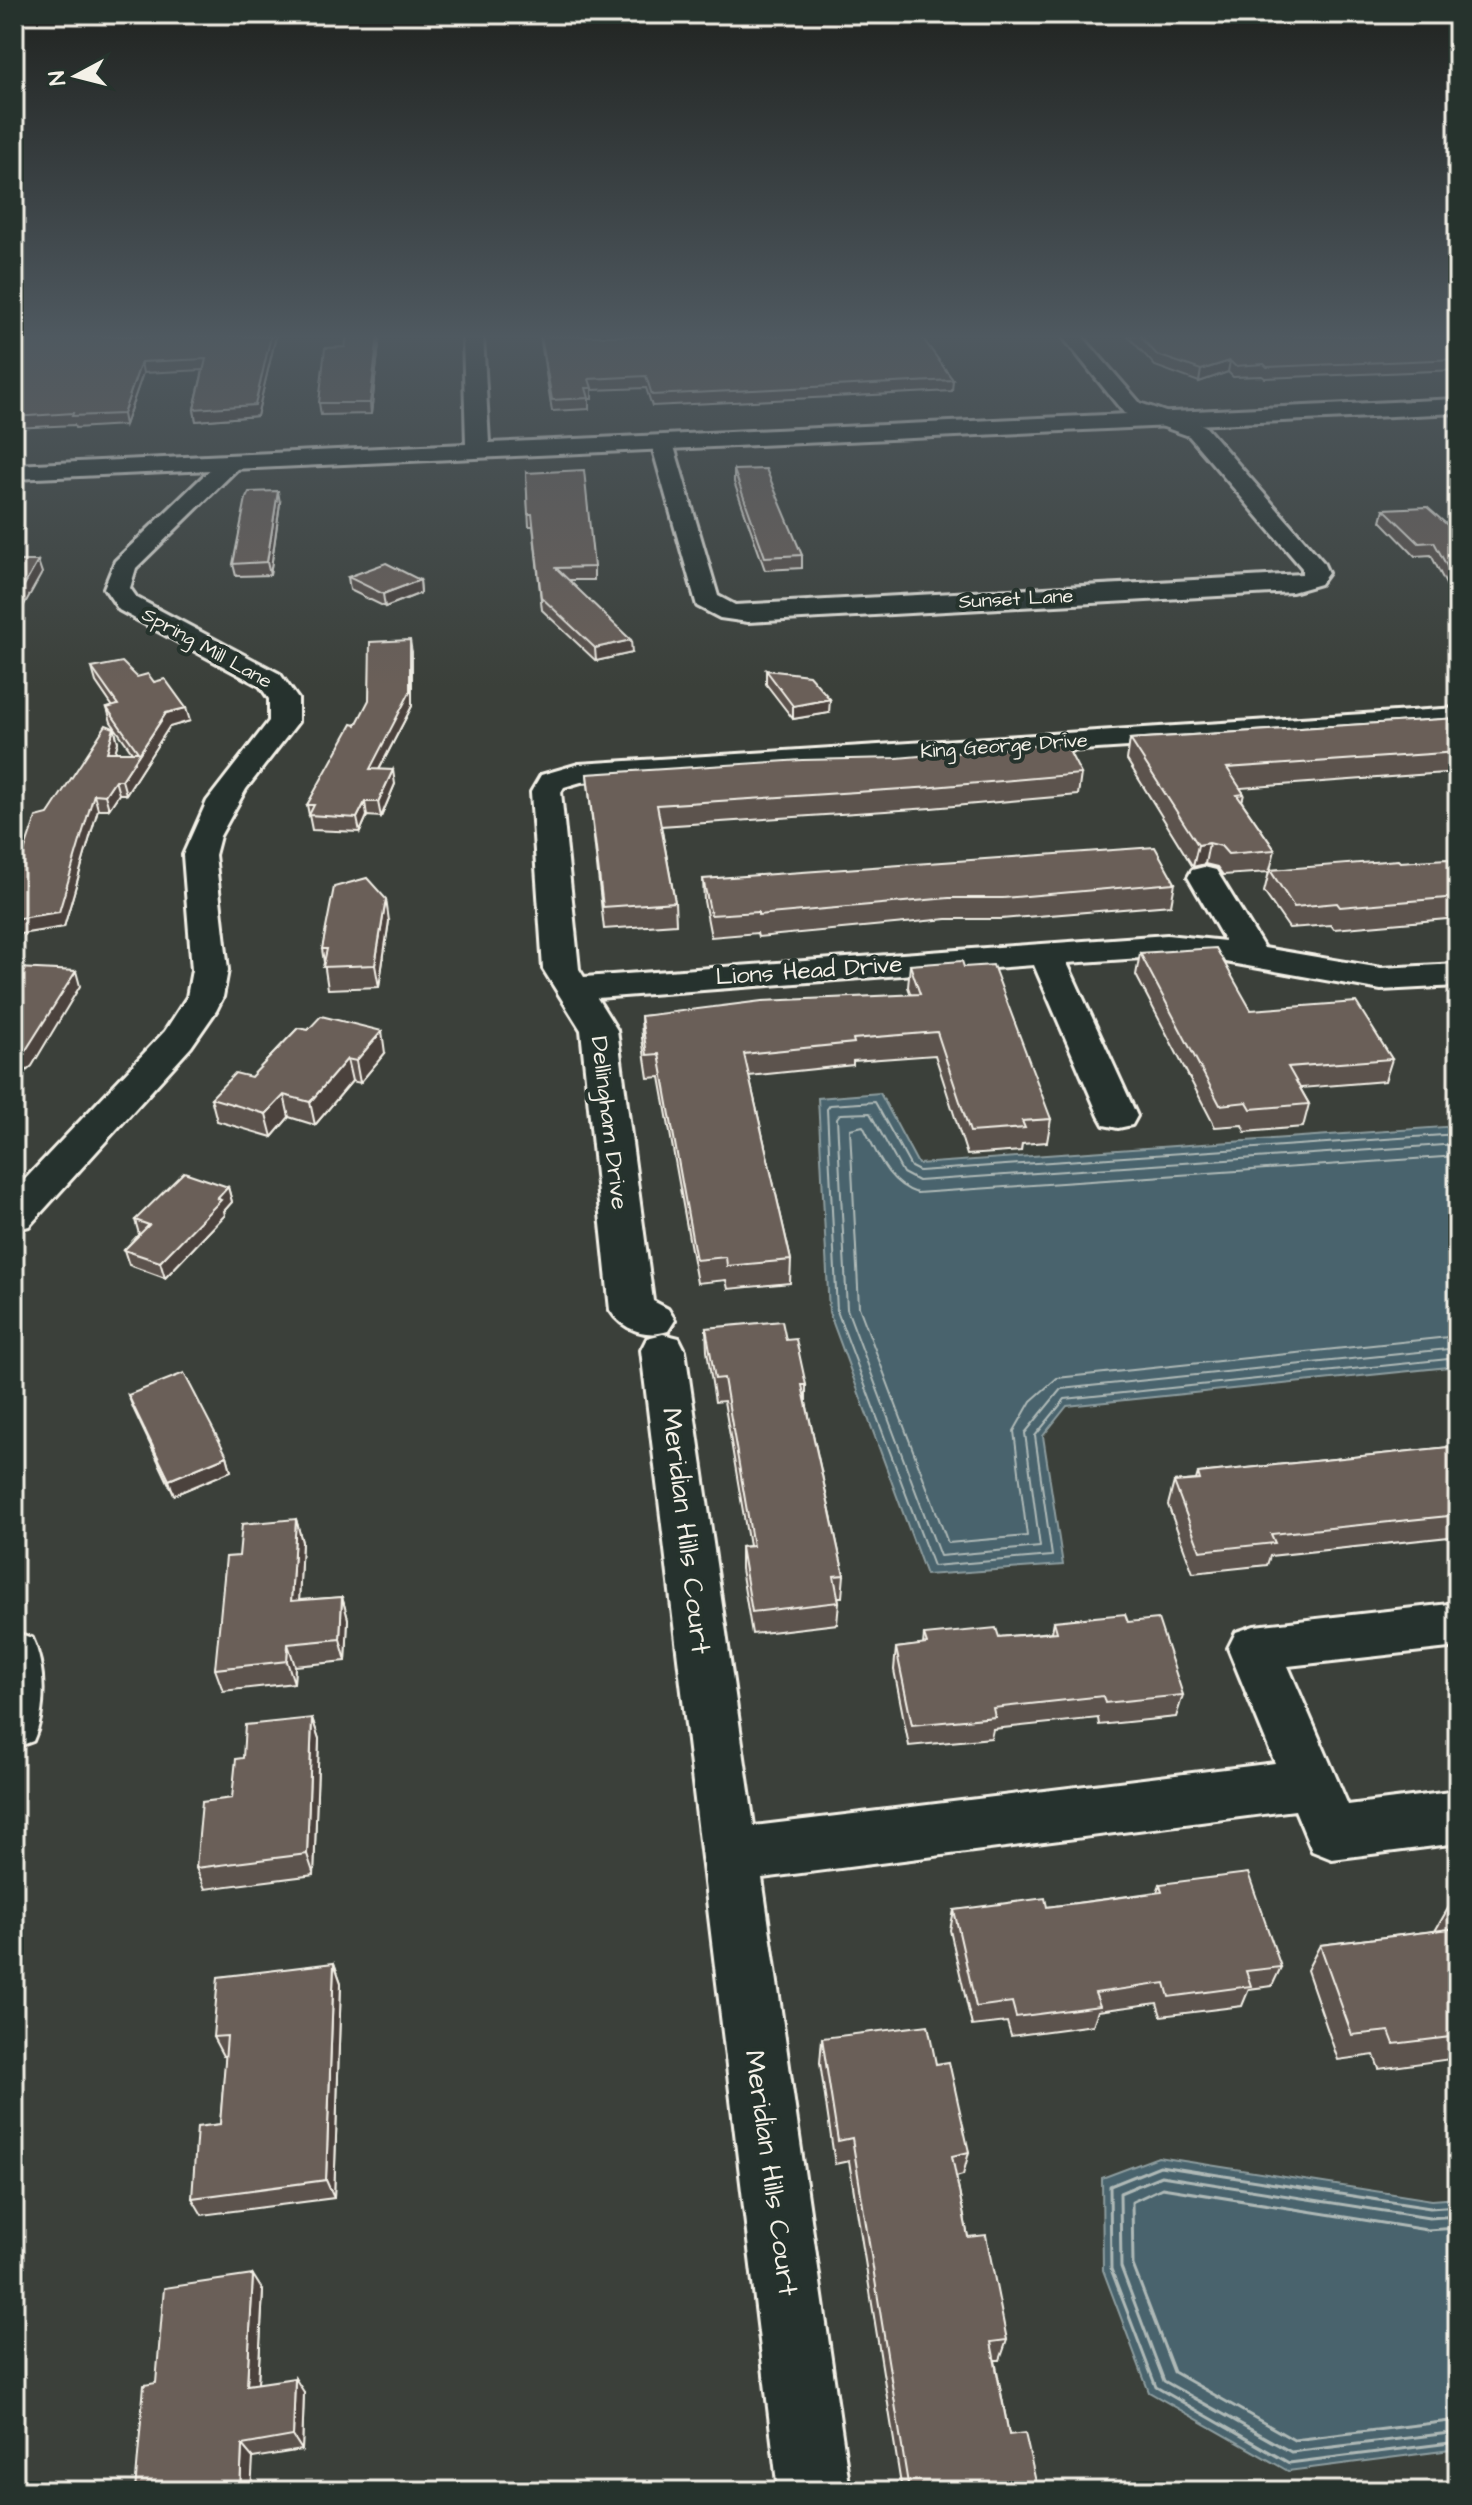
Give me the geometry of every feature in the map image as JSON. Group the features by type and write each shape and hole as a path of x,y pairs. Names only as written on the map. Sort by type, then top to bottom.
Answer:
{"street":[{"path":"14,472 439,453"},
{"name":"Sunset Lane","path":"665,453 706,600 721,609 748,614 1277,585 1311,579 1315,573 1314,567 1216,453"},
{"name":"Spring Mill Lane","path":"14,1216 178,1039 205,997 210,970 199,855 202,842 216,810 283,722 287,704 280,689 270,680 128,604 117,588 124,566 230,463"},
{"name":"King George Drive","path":"552,781 579,773 1458,717"},
{"name":"Dellingham Drive","path":"552,781 546,792 561,969 599,1030 632,1310 658,1335"},
{"path":"1204,877 1252,957"},
{"name":"Lions Head Drive","path":"572,989 1186,945 1381,979 1458,975"},
{"path":"1046,954 1118,1116"},
{"name":"Meridian Hills Court","path":"658,1335 814,2491"},
{"path":"1458,1625 1254,1648 1332,1833 1458,1817"},
{"path":"14,1654 14,1724"},
{"path":"728,1856 1312,1783"}],"water":[{"path":"880,1093 918,1164 1458,1126 1458,1366 1067,1406 1043,1436 1063,1565 926,1575 829,1312 818,1098"},
{"path":"1158,2157 1432,2200 1458,2198 1458,2449 1288,2471 1149,2392 1103,2270 1102,2178"}],"building":[{"path":"766,469 802,555 765,557 734,470"},
{"path":"584,470 594,567 556,568 631,640 595,648 541,597 532,514 528,514 526,473"},
{"path":"278,491 267,562 233,564 249,492"},
{"path":"1427,507 1453,530 1458,529 1458,598 1451,598 1457,585 1434,542 1419,543 1384,509"},
{"path":"14,561 38,561 14,603"},
{"path":"386,563 420,580 383,594 348,577"},
{"path":"410,640 410,692 370,769 393,770 378,802 365,802 357,818 309,815 314,805 307,805 352,724 356,725 369,700 370,642"},
{"path":"122,662 137,677 148,674 154,682 165,679 186,708 166,713 122,780 115,780 105,795 94,794 59,912 14,919 14,881 36,817 48,814 106,725 114,728 107,752 138,752 107,708 118,705 92,668"},
{"path":"766,670 809,675 830,699 793,706"},
{"path":"1458,718 1458,752 1227,768 1244,794 1237,795 1275,850 1228,854 1221,846 1209,843 1198,845 1130,739"},
{"path":"1065,743 1081,774 657,805 675,902 603,907 587,774 802,760 897,758"},
{"path":"1155,847 1175,883 758,915 758,912 711,915 703,879"},
{"path":"1447,859 1458,862 1458,897 1340,907 1337,903 1294,907 1270,870 1398,860"},
{"path":"367,878 386,899 375,965 323,967 327,949 322,949 334,887"},
{"path":"1216,948 1251,1010 1356,1002 1392,1059 1288,1067 1309,1104 1251,1109 1247,1102 1220,1105 1140,953"},
{"path":"962,961 964,967 993,965 1051,1119 1022,1121 1025,1128 970,1132 937,1032 853,1039 854,1043 744,1054 791,1260 727,1266 726,1257 696,1260 659,1054 647,1055 641,1016 762,1001 920,994 910,965"},
{"path":"17,968 76,971 26,1050 14,1062 14,973"},
{"path":"321,1016 382,1031 356,1061 347,1059 310,1102 284,1095 266,1114 211,1098 235,1073 251,1077 298,1028 308,1030"},
{"path":"184,1172 228,1187 217,1198 221,1200 160,1262 124,1250 149,1225 135,1220"},
{"path":"782,1321 786,1340 796,1339 806,1385 802,1385 844,1575 834,1576 839,1602 752,1612 741,1547 753,1546 724,1378 715,1379 706,1328"},
{"path":"184,1373 227,1456 169,1480 128,1395"},
{"path":"1458,1446 1458,1515 1271,1534 1275,1543 1200,1551 1174,1482 1200,1480 1198,1473"},
{"path":"296,1519 291,1601 342,1597 340,1639 288,1644 287,1661 215,1669 226,1557 239,1556 242,1524"},
{"path":"1125,1614 1128,1622 1158,1619 1183,1695 1105,1703 1103,1696 993,1708 995,1717 912,1725 896,1648 927,1644 924,1635 996,1628 999,1637 1057,1632 1054,1621"},
{"path":"312,1718 307,1854 196,1868 202,1802 232,1798 236,1759 243,1758 245,1725"},
{"path":"1248,1873 1281,1967 1246,1971 1251,1986 1169,1997 1165,1983 1095,1993 1100,2006 1016,2017 1012,2002 976,2007 954,1910 1045,1898 1047,1907 1162,1892 1160,1884"},
{"path":"1458,1904 1458,1923 1450,1905"},
{"path":"1458,1928 1458,2036 1394,2044 1389,2031 1352,2035 1320,1945"},
{"path":"334,1963 326,2180 192,2198 197,2127 220,2124 227,2036 213,2037 218,1977"},
{"path":"928,2025 936,2064 949,2062 969,2152 952,2156 968,2237 986,2235 1007,2340 991,2342 1009,2435 1025,2433 1038,2491 900,2491 909,2490 852,2138 838,2141 822,2038"},
{"path":"253,2275 247,2385 295,2378 293,2436 242,2445 240,2491 135,2491 144,2385 156,2383 164,2288"}]}
